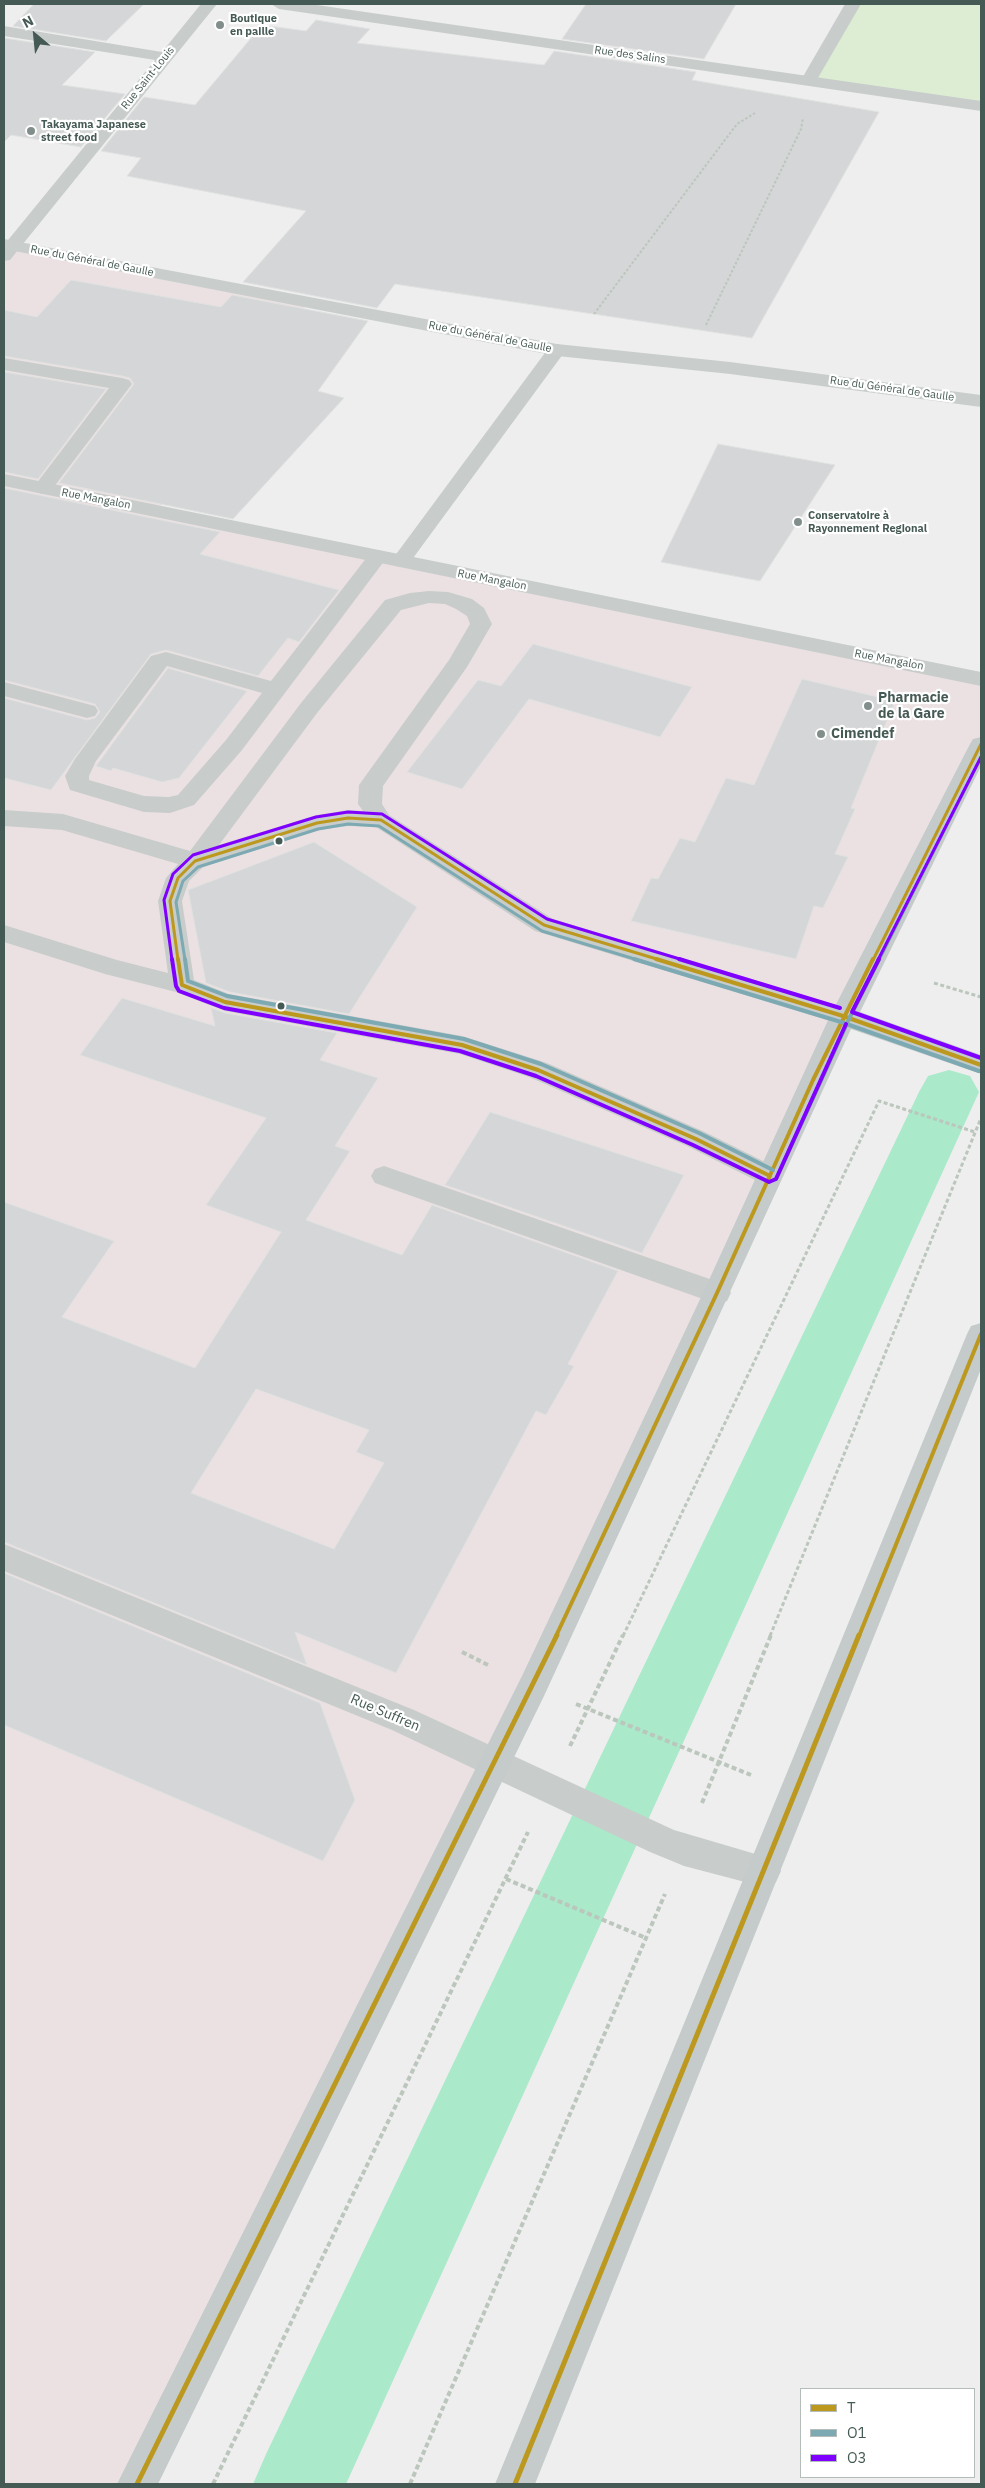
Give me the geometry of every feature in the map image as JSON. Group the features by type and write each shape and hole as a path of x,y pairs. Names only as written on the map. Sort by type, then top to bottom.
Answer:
{"main road":[{"name":"Rue du Général de Gaulle","path":"6,248 558,350 730,368 981,401"},
{"path":"137,2484 546,1660 718,1293 843,1016 981,744"},
{"path":"843,1016 981,1065"},
{"path":"515,2484 981,1334"}],"street":[{"name":"Rue Saint-Louis","path":"6,248 209,4"},
{"name":"Rue des Salins","path":"279,4 981,106"},
{"path":"809,80 853,4"},
{"path":"4,31 166,57"},
{"path":"401,561 558,350"},
{"path":"4,364 122,384 43,488"},
{"name":"Rue Mangalon","path":"4,480 981,679"},
{"path":"276,690 166,659 158,661 86,759 77,776 78,785 144,804 170,805 186,800 234,745 276,690 378,556"},
{"path":"182,985 170,901 178,878 195,861 309,708 394,605 410,599 429,597 448,598 464,604 476,613 481,624 460,662 371,785 370,804 381,820 544,925 843,1016"},
{"path":"4,690 87,710"},
{"path":"4,818 63,822 195,861 317,823 348,818 381,820"},
{"path":"4,933 114,968 182,985 225,1002 462,1045 538,1070 696,1139 770,1176"},
{"path":"384,1176 718,1293"},
{"name":"Rue Suffren","path":"4,1558 403,1720 662,1841 684,1850 764,1871"}],"path":[{"path":"594,314 737,124 809,80"},
{"path":"704,329 801,130 809,80"},
{"path":"934,983 981,997"},
{"path":"608,1717 795,1793"},
{"path":"506,1879 646,1938"}],"shaded area":[{"path":"12,245 307,304 157,511 981,679 981,744 843,1016 448,1857 137,2484 4,2484 4,255"}],"green space":[{"path":"853,4 981,4 981,106 809,80"}],"building":[{"path":"34,4 144,4 106,41 13,26"},
{"path":"586,4 736,4 704,59 562,39"},
{"path":"316,20 370,29 357,43 544,65 554,51 696,72 692,80 879,112 752,338 395,284 377,308 243,282 306,211 127,176 141,158 101,151 144,97 195,105 262,25 306,31"},
{"path":"4,38 95,52 62,85 125,94 81,147 11,135 4,142"},
{"path":"71,280 221,307 232,295 368,321 318,391 344,398 233,519 59,483 134,384 130,378 122,376 4,356 4,310 37,317"},
{"path":"4,372 106,389 38,479 4,472"},
{"path":"718,444 835,465 760,581 661,562"},
{"path":"4,488 220,532 200,554 339,590 299,642 288,638 258,676 166,650 151,654 51,790 4,778 4,698 87,720 95,718 100,712 95,704 4,680"},
{"path":"533,644 692,687 660,737 529,699 462,789 407,772 478,680 501,686"},
{"path":"168,668 247,691 179,778 162,782 113,768 111,771 96,766"},
{"path":"802,679 895,701 851,808 855,809 835,854 848,857 823,908 814,906 796,959 631,921 651,878 658,879 680,838 695,842 726,778 754,785"},
{"path":"314,842 417,907 349,1014 230,992 206,983 188,890"},
{"path":"122,998 215,1026 211,1008 225,1013 337,1033 320,1060 378,1078 335,1146 350,1151 306,1220 402,1255 432,1205 618,1271 568,1364 574,1366 546,1415 536,1411 396,1673 295,1632 307,1665 4,1542 4,1202 114,1241 62,1317 195,1368 281,1232 206,1205 266,1118 80,1055","holes":["256,1389 369,1430 356,1452 384,1463 334,1549 191,1493"]},
{"path":"490,1112 684,1175 642,1253 445,1185"},
{"path":"4,1573 320,1703 355,1800 323,1861 4,1725"}],"waterway":[{"path":"299,2484 949,1092"}],"transit line":[{"name":"T","path":"137,2484 533,1686 717,1293 813,1080 981,744"},
{"name":"O1","path":"776,1179 849,1019 981,757"},
{"name":"O3","path":"981,757 852,1012 981,1058"},
{"name":"O3","path":"840,1008 547,919 382,814 348,812 316,817 193,855 173,874 164,900 176,986 179,991 224,1008 460,1051 536,1076 693,1145 769,1182 776,1179 846,1024"},
{"name":"T","path":"770,1176 696,1139 538,1070 462,1045 225,1002 182,985 170,901 178,878 195,861 317,823 348,818 381,820 544,925 843,1016 981,1065"},
{"name":"O1","path":"773,1170 699,1133 541,1064 464,1039 227,996 188,981 176,902 183,881 198,867 318,829 348,824 379,826 542,931 841,1022 979,1071"},
{"name":"T","path":"515,2484 981,1334"}],"place":[{"name":"Boutique en paille","path":"220,25"},
{"name":"Takayama Japanese street food","path":"31,131"},
{"name":"Conservatoire à Rayonnement Regional","path":"798,522"},
{"name":"Pharmacie de la Gare","path":"868,706"},
{"name":"Cimendef","path":"821,734"}]}
